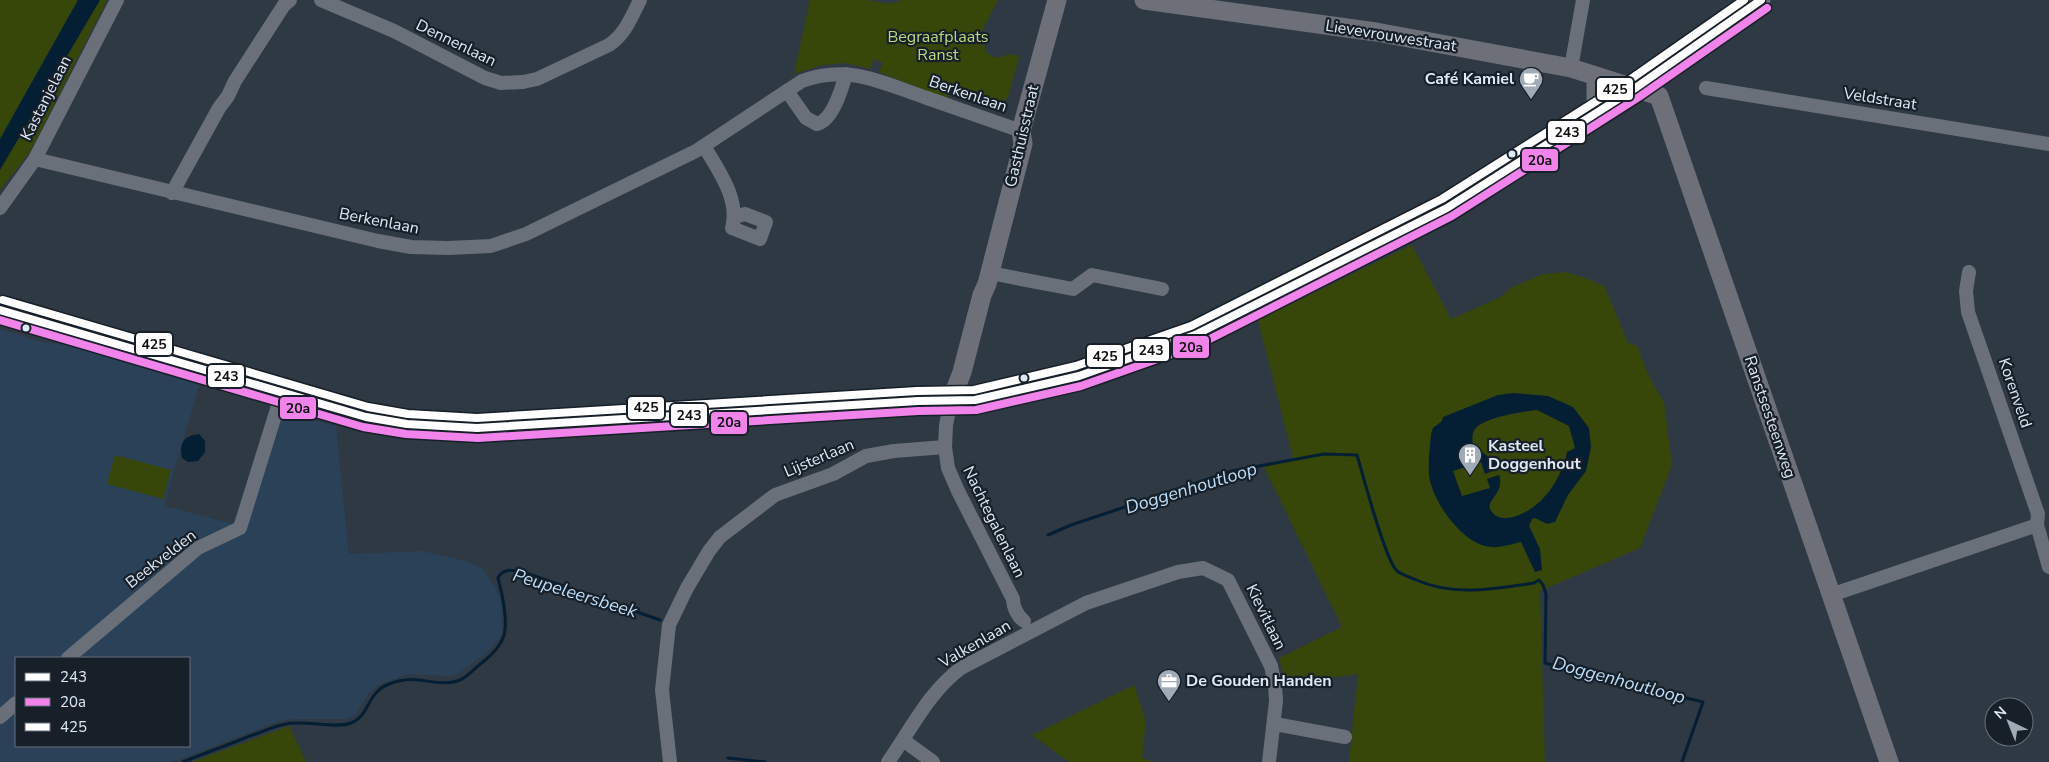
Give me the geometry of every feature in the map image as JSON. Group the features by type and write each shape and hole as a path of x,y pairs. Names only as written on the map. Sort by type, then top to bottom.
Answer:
{"main road":[{"name":"Gasthuisstraat","path":"951,401 962,372 982,295 990,273 1023,144 1021,131 1057,0"},
{"name":"Lievevrouwestraat","path":"1144,0 1376,32 1572,68 1634,88"},
{"path":"0,310 282,393 374,418 416,424 477,428 545,425 626,418 987,398 1062,381 1110,367 1195,335 1447,208 1634,88 1761,0"},
{"path":"1596,76 1596,113"},
{"name":"Ranstsesteenweg","path":"1634,88 1665,96 1831,595 1889,762"}],"street":[{"name":"Kastanjelaan","path":"0,208 35,159 117,0"},
{"path":"172,193 235,81 284,5 290,0"},
{"name":"Dennenlaan","path":"321,0 394,31 485,78 502,83 537,79 609,46 619,39 640,0"},
{"path":"1572,68 1583,0"},
{"name":"Berkenlaan","path":"35,159 172,193 213,200 239,209 411,247 448,248 491,246 526,234 565,217 704,146 802,81 832,73 867,76 1021,131"},
{"path":"787,91 806,118 817,124 822,123 827,120 842,89 846,74"},
{"name":"Veldstraat","path":"1706,88 2049,144"},
{"path":"704,146 729,189 735,217"},
{"name":"Korenveld","path":"1969,272 1966,291 1968,312 2038,514 2036,524 2049,568"},
{"path":"990,273 1073,289 1092,275 1162,289"},
{"name":"Beekvelden","path":"69,657 198,548 240,528 282,393"},
{"name":"Nachtegalenlaan","path":"951,401 946,425 946,460 952,477 1013,599 1025,616 1027,626"},
{"name":"Lijsterlaan","path":"670,762 662,690 669,625 687,588 709,551 720,537 775,495 833,474 866,456 894,451 945,447"},
{"path":"1831,595 2036,524"},
{"name":"Kievitlaan","path":"1027,626 1178,572 1203,568 1228,580 1265,654 1276,685 1275,724 1269,762"},
{"name":"Valkenlaan","path":"888,762 933,694 944,681 1027,626"},
{"path":"0,717 15,704"},
{"path":"1275,724 1345,737"},
{"path":"903,740 933,762"}],"shaded area":[{"path":"78,0 100,0 0,170 0,139"},
{"path":"0,329 42,342 67,345 199,385 164,506 233,524 270,408 336,426 349,554 422,551 467,561 483,569 495,587 501,603 502,634 489,651 461,672 452,676 408,674 378,685 369,693 356,714 348,719 295,719 279,721 173,762 0,762"},
{"path":"1514,393 1548,396 1573,407 1589,428 1591,447 1586,471 1568,495 1555,522 1547,524 1535,518 1532,519 1529,526 1540,549 1542,570 1535,572 1521,542 1491,547 1481,545 1461,532 1438,502 1430,481 1429,458 1433,428 1442,421 1443,417 1498,395","holes":["1537,410 1569,426 1575,448 1567,452 1560,473 1549,492 1533,507 1510,518 1496,516 1492,512 1490,504 1499,487 1499,475 1487,479 1490,488 1462,496 1453,471 1481,462 1485,474 1498,469 1494,457 1490,458 1473,445 1473,432 1480,425 1504,416"]},
{"path":"199,434 205,441 205,452 198,461 188,462 182,458 182,444 186,438"}],"green space":[{"path":"0,0 78,0 0,139"},
{"path":"100,0 107,0 30,152 0,190 0,170"},
{"name":"Begraafplaats Ranst","path":"810,0 865,0 887,3 902,0 998,0 980,34 987,53 996,58 1011,54 1019,56 1008,98 1000,103 953,87 946,99 879,72 883,63 874,59 870,69 844,63 823,65 794,74"},
{"path":"1412,245 1451,319 1501,297 1512,287 1543,274 1567,272 1605,287 1628,343 1637,346 1648,374 1664,403 1672,465 1640,548 1540,591 1545,762 1349,762 1358,674 1286,684 1279,658 1342,627 1264,467 1293,458 1258,320"},
{"path":"115,455 171,470 163,499 107,484"},
{"path":"1134,685 1146,722 1142,758 1153,762 1069,762 1032,735"},
{"path":"289,726 306,762 192,762"}],"waterway":[{"name":"Doggenhoutloop","path":"1048,535 1071,525 1232,471 1324,454 1357,455 1381,535 1392,564 1397,571 1429,585 1459,590 1489,589 1534,583 1539,580 1546,594 1545,663 1703,702 1682,762"},
{"name":"Peupeleersbeek","path":"183,762 282,725 294,723 345,725 351,723 362,715 376,693 389,684 408,680 445,683 463,678 492,654 503,638 505,617 498,578 508,570 529,574 660,620"},
{"name":"Peupeleersbeek","path":"728,758 765,762"}],"transit line":[{"name":"425","path":"3,300 368,407 408,414 477,418 917,391 974,390 1076,366 1191,326 1442,199 1628,81 1744,0"},
{"name":"243","path":"0,310 366,417 407,424 477,428 918,401 975,400 1079,376 1195,335 1447,208 1634,89 1761,0"},
{"name":"20a","path":"0,320 363,427 406,434 478,438 918,411 976,410 1081,386 1200,344 1452,216 1639,97 1767,8"}],"place":[{"name":"Café Kamiel","path":"1531,100"},
{"name":"Kasteel Doggenhout","path":"1470,476"},
{"name":"De Gouden Handen","path":"1169,702"}]}
